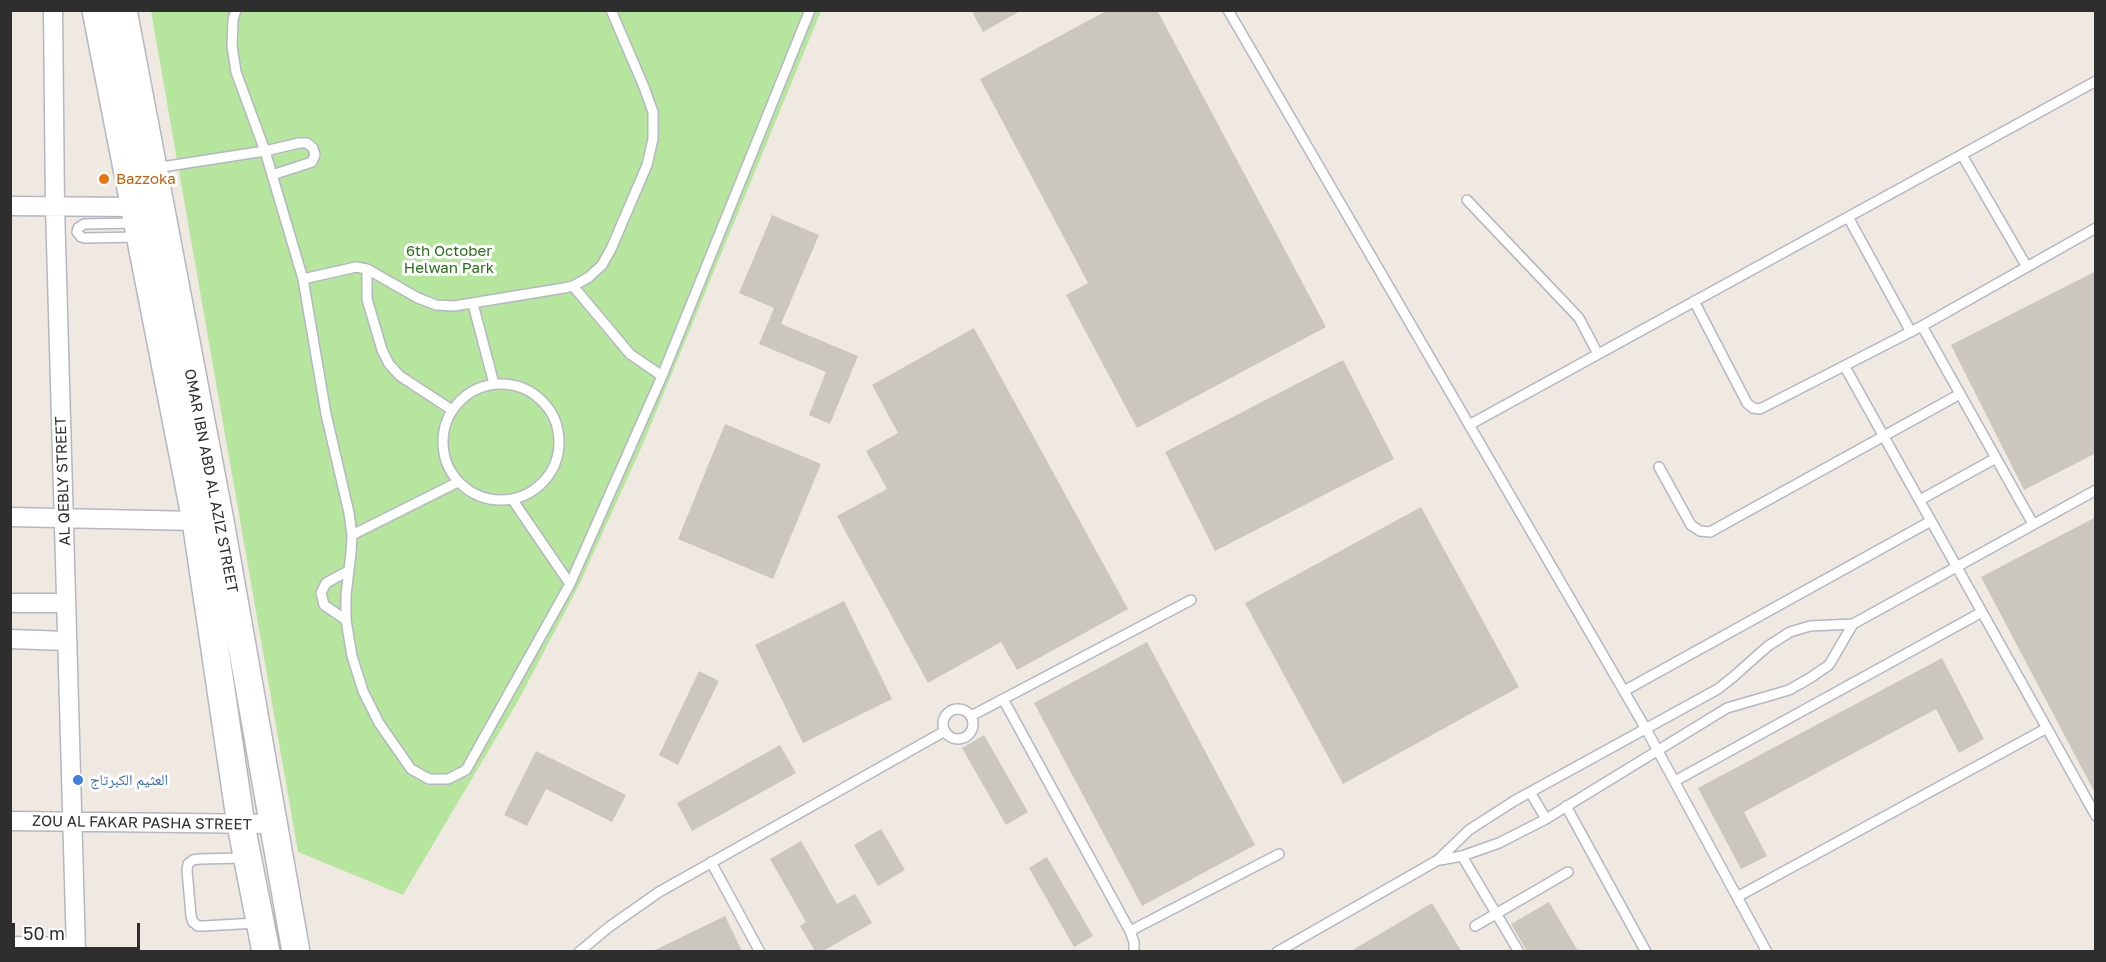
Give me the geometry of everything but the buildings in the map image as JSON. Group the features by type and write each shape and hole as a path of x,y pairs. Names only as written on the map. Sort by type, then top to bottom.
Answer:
{"main road":[{"name":"OMAR IBN ABD AL AZIZ STREET","path":"96,10 196,521 241,825 266,951"},
{"name":"OMAR IBN ABD AL AZIZ STREET","path":"123,10 220,521 296,951"}],"street":[{"name":"AL QEBLY STREET","path":"53,10 55,206 76,949"},
{"path":"10,206 55,206 138,222"},
{"path":"10,517 196,521"},
{"path":"14,603 66,603"},
{"path":"10,639 67,641"},
{"name":"ZOU AL FAKAR PASHA STREET","path":"10,821 273,824"},
{"path":"10,946 76,949"}],"lane":[{"path":"236,10 233,20 232,46 236,72 265,151 303,279 326,414 349,513 352,535 346,620 352,656 363,691 379,723 411,769 429,779 448,779 466,770 570,584 662,376 810,10"},
{"path":"303,279 356,267 367,269 418,298 436,304 454,306 573,286 589,277 602,265 611,249 647,165 653,139 653,112 611,10"},
{"path":"1228,10 1646,729 1767,951"},
{"path":"1469,425 2096,81"},
{"path":"153,168 265,151 299,143 307,143 313,148 315,155 312,162 273,176"},
{"path":"1962,155 2027,267"},
{"path":"1467,200 1579,318 1598,354"},
{"path":"1848,217 1911,332"},
{"path":"138,222 85,238 77,232 78,228 84,225 138,222"},
{"path":"1694,302 1747,403 1753,408 1760,409 1768,407 1911,332 2096,228"},
{"path":"367,269 367,299 382,351 389,364 400,376 452,410"},
{"path":"573,286 630,354 662,376"},
{"path":"473,304 494,384"},
{"path":"1922,326 2033,525"},
{"path":"1845,367 2096,816"},
{"path":"494,384 512,384 528,390 542,401 553,416 558,433 558,450 553,468 543,482 529,493 512,500 483,498 470,492 449,470 444,455 442,439 445,424 452,410 463,397 477,388 494,384"},
{"path":"1659,467 1691,525 1700,531 1710,532 1960,394"},
{"path":"1920,500 1996,458"},
{"path":"352,535 458,482"},
{"path":"1277,951 1438,860 1469,830 1486,818 1718,689 1768,646 1790,632 1810,626 1853,624 2096,490"},
{"path":"512,500 570,584"},
{"path":"1624,691 1931,521"},
{"path":"346,620 324,605 321,593 326,583 348,571"},
{"path":"971,716 1191,600"},
{"path":"1675,781 1982,612"},
{"path":"1438,860 1462,856 1499,843 1546,819 1727,708 1789,690 1829,665 1853,624"},
{"path":"1003,699 1130,931 1134,951"},
{"path":"960,709 971,716 973,723 968,735 955,738 945,731 943,724 948,712 960,709"},
{"path":"1737,897 2047,728"},
{"path":"579,951 658,892 945,731"},
{"path":"1530,792 1546,819"},
{"path":"1566,807 1646,951"},
{"path":"1130,931 1279,854"},
{"path":"1462,856 1519,951"},
{"path":"249,857 199,859 188,864 191,916 193,922 203,927 261,923"},
{"path":"711,862 760,951"},
{"path":"1475,926 1568,872"}],"green space":[{"name":"6th October Helwan Park","path":"151,11 821,11 642,446 579,585 518,701 403,895 298,852"}],"place":[{"name":"Bazzoka","path":"104,179"},
{"name":"العثيم الكبرتاج","path":"78,780"}]}
